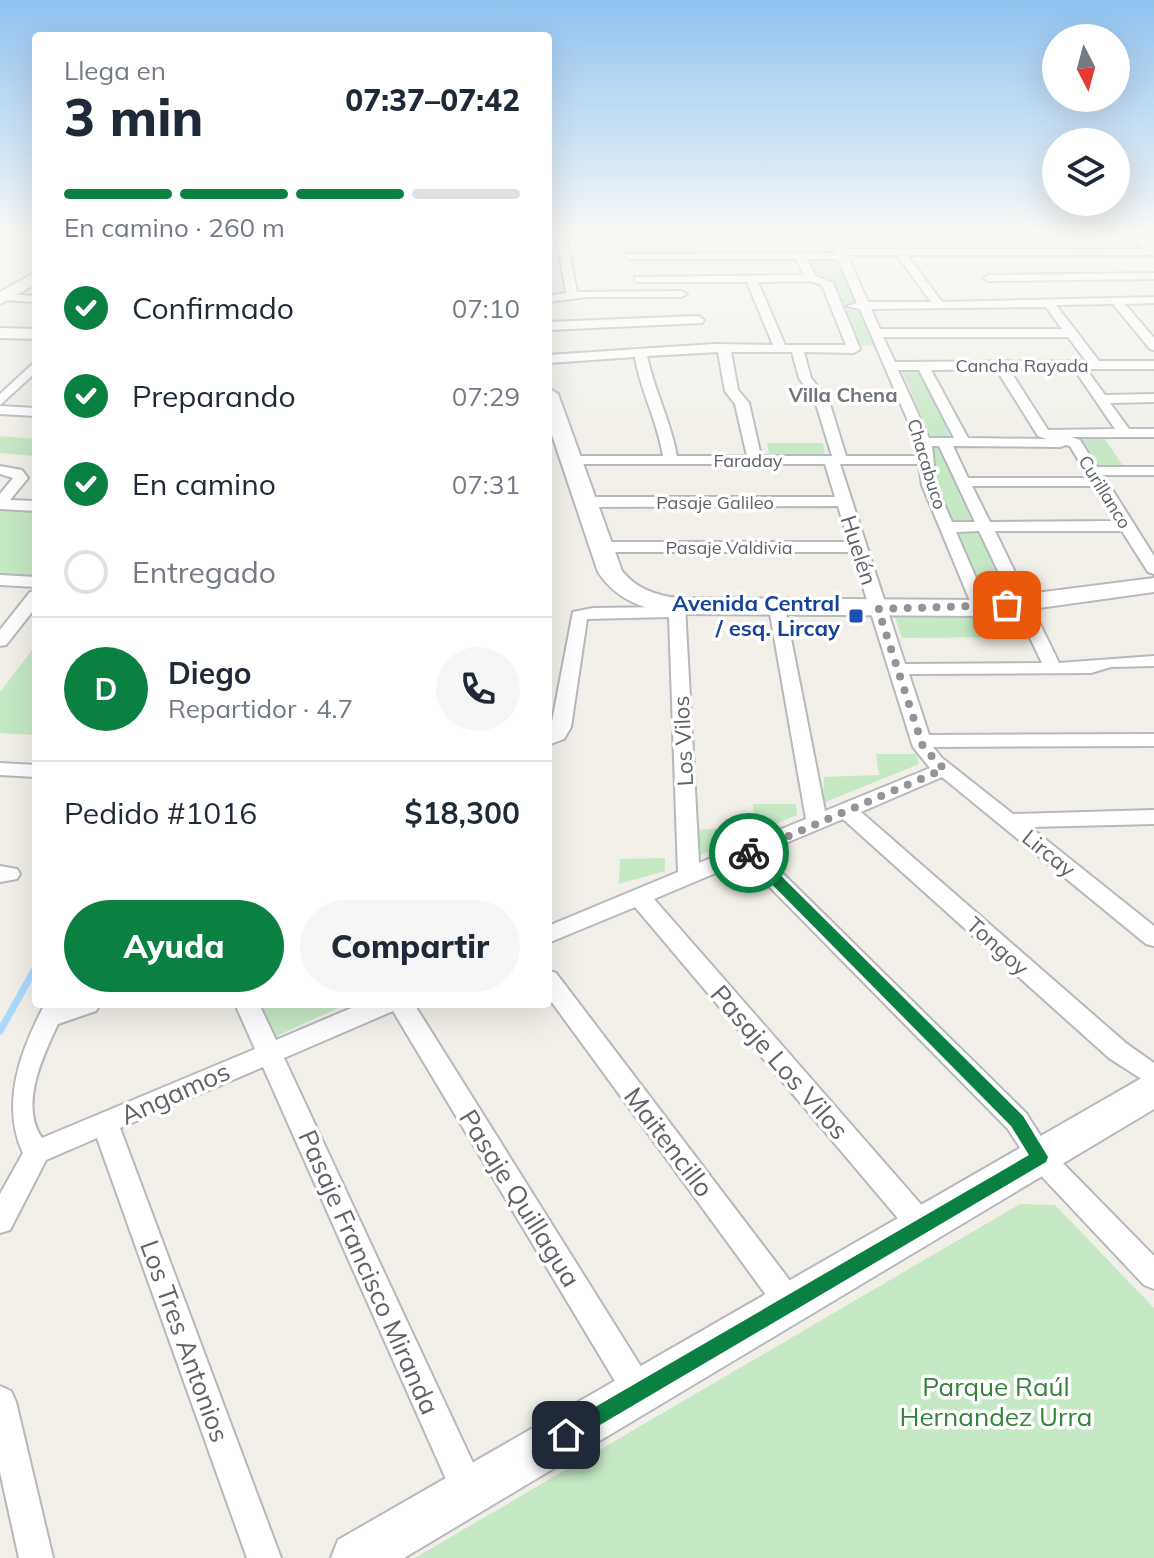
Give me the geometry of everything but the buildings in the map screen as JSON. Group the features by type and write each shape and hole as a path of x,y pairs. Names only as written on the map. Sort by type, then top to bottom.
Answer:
{"street":[{"path":"684,307 686,315 702,325 706,349"},
{"path":"761,307 772,319 780,348"},
{"path":"552,359 724,348 854,349 837,307"},
{"name":"Chacabuco","path":"863,307 924,442 929,485 981,608"},
{"path":"1051,307 1095,365"},
{"path":"1121,307 1154,346"},
{"path":"552,326 698,320"},
{"path":"0,333 32,334"},
{"path":"875,333 1071,333"},
{"path":"724,348 732,391 742,403 755,460"},
{"name":"Huelén","path":"797,349 805,378 822,401 844,501 921,741 929,755 944,769"},
{"path":"640,353 647,388 664,422 671,460"},
{"path":"1000,365 1043,433 1154,433"},
{"path":"1077,365 1125,433"},
{"name":"Cancha Rayada","path":"890,366 1154,365"},
{"name":"Chacabuco","path":"923,366 963,442"},
{"path":"0,401 32,369"},
{"path":"1101,399 1154,398"},
{"path":"552,406 610,572 621,585 645,599 677,609"},
{"path":"0,410 32,412"},
{"name":"Curillanco","path":"1043,433 1075,443 1154,569"},
{"path":"924,442 1075,443"},
{"name":"Chacabuco","path":"944,443 1053,668"},
{"name":"Faraday","path":"570,460 926,460"},
{"path":"0,470 21,475 20,482 0,504"},
{"path":"963,482 1096,477 1154,471"},
{"name":"Pasaje Galileo","path":"586,502 844,501"},
{"path":"0,504 32,506"},
{"path":"947,527 1127,526"},
{"name":"Pasaje Valdivia","path":"600,547 858,547"},
{"path":"0,580 32,582"},
{"path":"552,737 561,727 579,616 677,609 981,608 1154,585"},
{"path":"0,641 32,601"},
{"path":"777,608 817,822"},
{"name":"Los Vilos","path":"677,609 689,876"},
{"path":"898,669 1091,668 1109,662 1154,661"},
{"path":"921,741 1154,740"},
{"path":"0,769 32,771"},
{"path":"552,933 944,769"},
{"name":"Lircay","path":"944,769 1154,938"},
{"name":"Tongoy","path":"846,810 1118,1051 1154,1077"},
{"path":"1008,821 1154,817"},
{"path":"748,852 1017,1121 1040,1157 1154,1276"},
{"name":"Pasaje Los Vilos","path":"639,897 922,1226"},
{"name":"Maitencillo","path":"552,984 790,1304"},
{"name":"Pasaje Francisco Miranda","path":"250,1008 469,1492"},
{"name":"Angamos","path":"37,1152 375,1008"},
{"name":"Pasaje Quillagua","path":"403,1008 639,1392"},
{"path":"0,1221 37,1152 16,1135 11,1127 8,1107 15,1083 53,1011"},
{"path":"356,1558 1154,1090"},
{"name":"Los Tres Antonios","path":"105,1124 264,1558"},
{"path":"0,1402 9,1487 36,1558"}],"green space":[{"path":"843,309 859,310 876,346 858,345"},
{"path":"920,367 951,439 931,438 901,369"},
{"path":"0,436 32,439 32,456 0,453"},
{"path":"1074,436 1103,436 1123,466 1093,466"},
{"path":"767,443 823,443 825,454 769,454"},
{"path":"927,447 939,448 975,522 952,522 939,494"},
{"path":"0,509 32,511 32,576 0,574"},
{"path":"956,531 978,531 1009,595 986,597"},
{"path":"1012,610 1025,637 902,638 894,614"},
{"path":"32,650 32,735 0,733 0,692"},
{"path":"876,754 916,754 919,764 823,803 824,777 879,775"},
{"path":"753,804 796,804 797,815 693,858 696,830 754,827"},
{"path":"665,858 665,871 619,884 620,859"},
{"path":"261,1008 338,1008 272,1038 260,1014"},
{"name":"Parque Raúl Hernandez Urra","path":"1020,1204 1055,1205 1154,1308 1154,1558 415,1558"}],"waterway":[{"path":"0,1031 32,974"}],"way so far":[{"path":"749,853 944,769 923,747 878,609 1007,605"}],"place":[{"name":"Avenida Central / esq. Lircay","path":"856,616"}],"district":[{"name":"Villa Chena","path":"843,394"}],"route":[{"path":"566,1435 1040,1157 1017,1121 749,853"}]}
